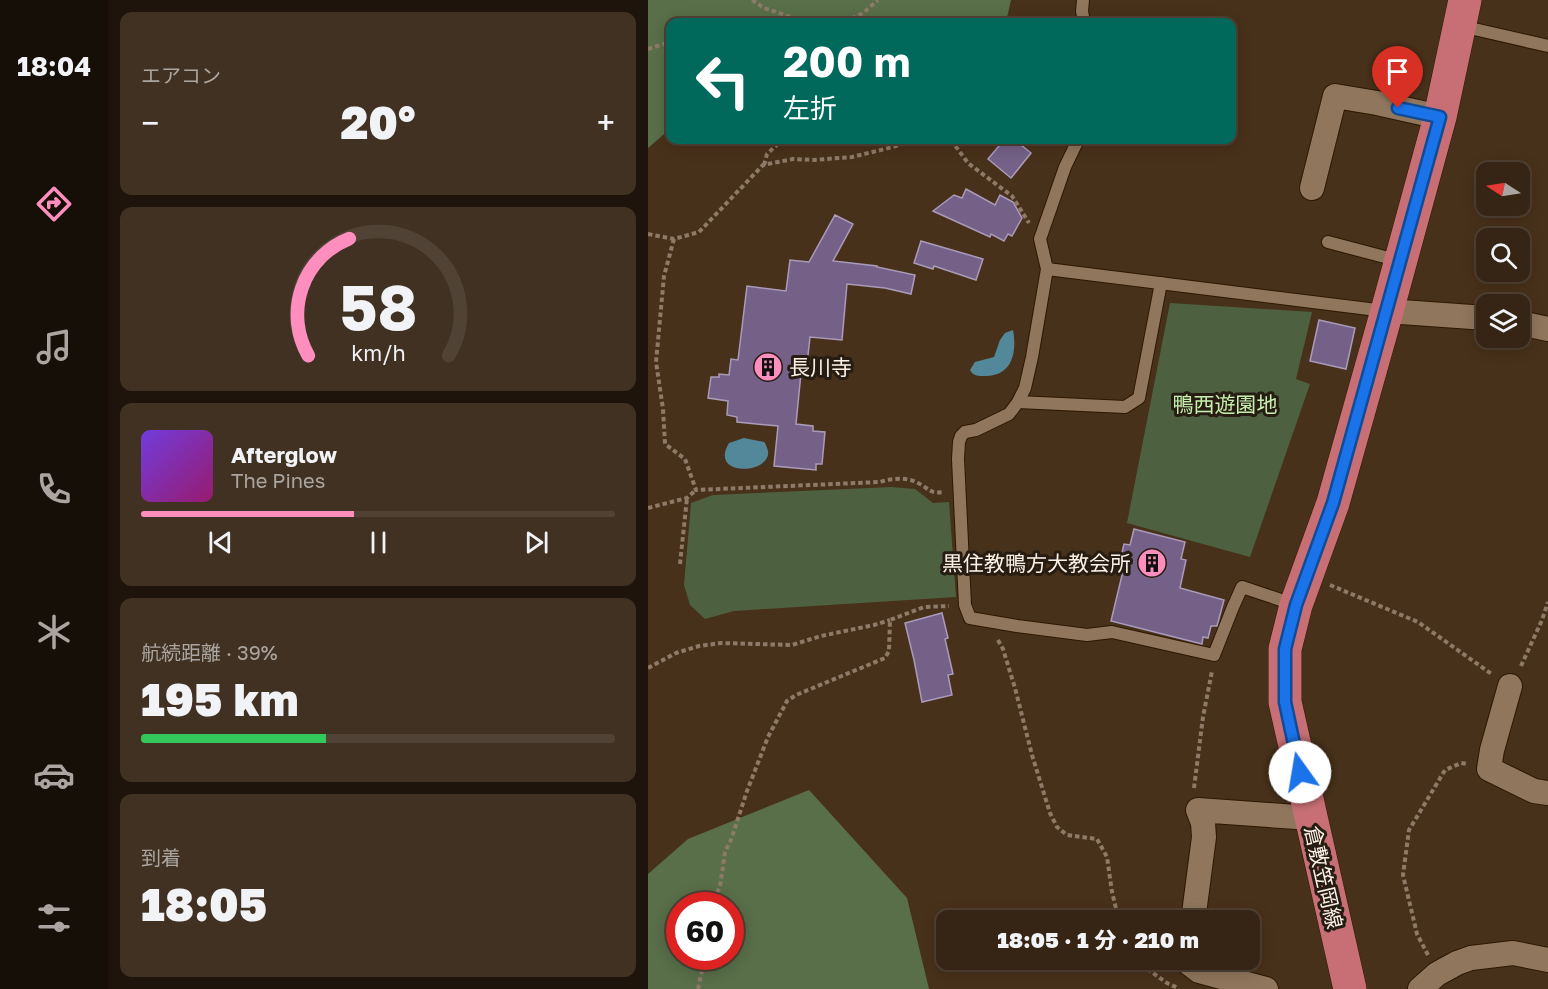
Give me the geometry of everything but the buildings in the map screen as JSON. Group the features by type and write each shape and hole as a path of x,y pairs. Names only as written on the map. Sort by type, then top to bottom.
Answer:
{"main road":[{"name":"倉敷笠岡線","path":"1350,989 1285,702 1285,649 1301,591 1333,503 1401,261 1440,117 1463,13"}],"street":[{"path":"1312,188 1335,96 1440,117"},
{"path":"1387,311 1476,317"},
{"path":"1530,325 1548,329"},
{"path":"1510,687 1492,750 1490,769 1534,791 1548,794"},
{"path":"1194,910 1204,837 1203,824 1198,810 1311,818"},
{"path":"1429,982 1457,963 1471,958 1513,953 1548,960"},
{"path":"1198,970 1266,989"}],"lane":[{"path":"1083,0 1083,18"},
{"path":"1463,13 1548,46"},
{"path":"1076,144 1065,167 1040,239 1047,269 1025,388 1009,414 976,430 965,432 959,442 965,605 970,618 1087,635 1112,632 1214,655 1242,587 1301,591"},
{"path":"1328,242 1401,261"},
{"path":"1047,269 1387,311"},
{"path":"1018,402 1125,407 1139,398 1161,283"}],"path":[{"path":"752,0 764,8 794,18"},
{"path":"853,18 878,0"},
{"path":"648,49 666,43"},
{"path":"648,234 674,239 699,232 763,165 767,154 778,144"},
{"path":"763,165 793,159 852,157 902,144"},
{"path":"954,144 968,163 1012,196 1040,239"},
{"path":"674,239 664,276 656,362 663,409 665,444 685,459 696,490"},
{"path":"648,508 687,498 696,490 880,482 893,478 916,481 934,493 960,491"},
{"path":"680,564 687,498"},
{"path":"1301,591 1374,603 1418,622 1510,687 1542,620 1548,602"},
{"path":"648,668 676,653 699,646 721,643 792,645 821,636 874,625 924,607 965,605"},
{"path":"970,618 971,625 996,635 1003,649 1044,794 1057,827 1067,835 1097,838 1107,857 1116,910"},
{"path":"717,892 725,852 747,791 768,737 787,701 796,695 885,658 890,651 890,620"},
{"path":"1198,810 1193,794 1214,655"},
{"path":"1429,982 1403,875 1408,830 1444,770 1461,763 1490,769"},
{"path":"698,989 702,970"},
{"path":"1149,970 1178,988"}],"green space":[{"path":"648,0 1011,0 1007,18 666,18 666,132 648,148"},
{"name":"鴨西遊園地","path":"1170,303 1312,312 1296,379 1310,384 1250,557 1127,523"},
{"path":"892,487 915,489 933,503 949,502 956,597 734,611 705,619 690,605 684,585 691,503 713,495"},
{"path":"809,790 907,898 929,989 648,989 648,874 688,839"}],"water":[{"path":"1013,330 1013,354 1008,367 996,375 977,376 973,374 970,370 975,362 994,357 1000,340 1005,333"},
{"path":"744,438 764,442 768,451 767,459 752,468 742,469 733,467 727,462 725,454 729,443"}],"place":[{"name":"長川寺","path":"768,367"},
{"name":"黒住教鴨方大教会所","path":"1152,563"}],"route":[{"path":"1300,772 1285,702 1285,649 1296,605 1333,503 1440,117 1398,108"}]}
